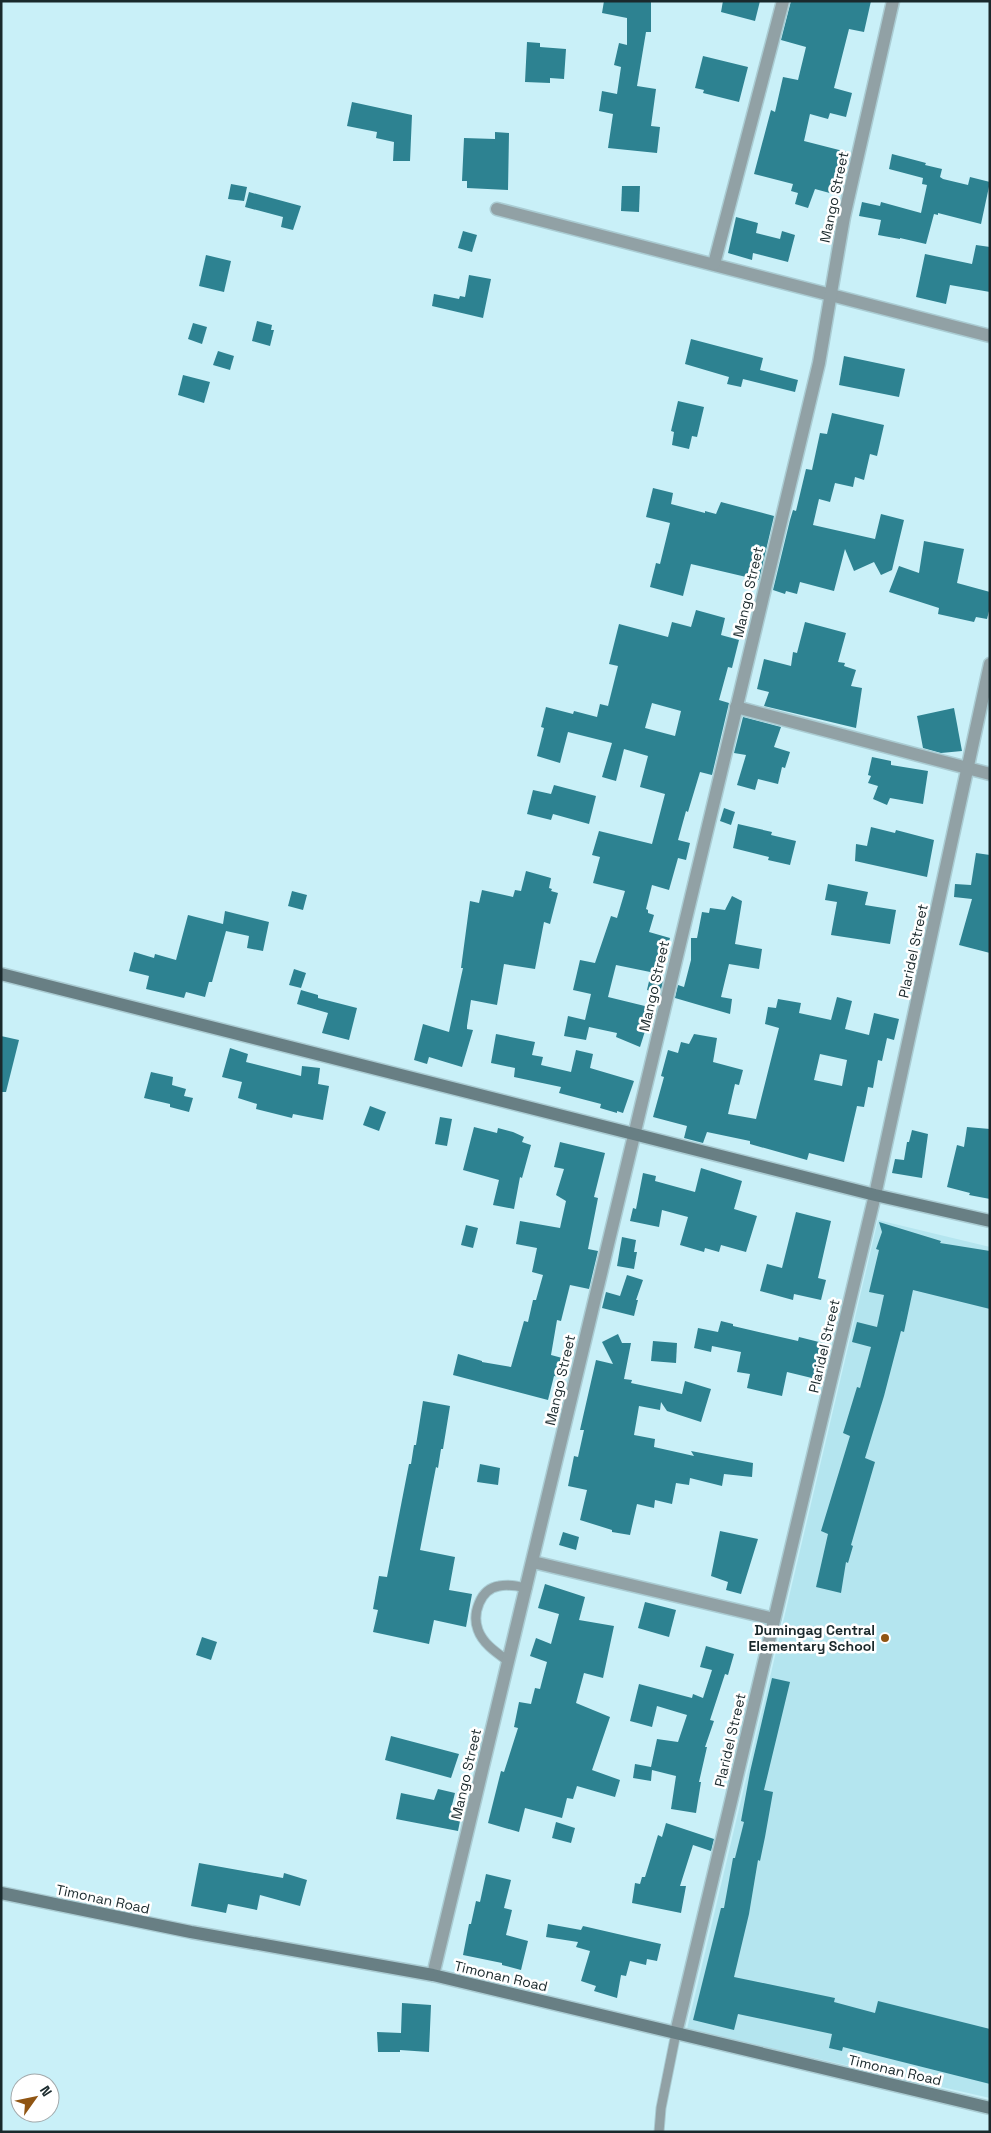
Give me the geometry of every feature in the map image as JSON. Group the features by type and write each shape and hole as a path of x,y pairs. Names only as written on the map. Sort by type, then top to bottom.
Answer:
{"main road":[{"path":"1,974 875,1195 990,1221"},
{"name":"Timonan Road","path":"1,1893 191,1932 433,1976 990,2108"}],"street":[{"path":"714,264 783,1"},
{"name":"Mango Street","path":"433,1976 819,363 844,217 893,1"},
{"path":"497,209 990,336"},
{"name":"Plaridel Street","path":"676,2033 875,1195 990,664"},
{"path":"736,707 990,774"},
{"path":"533,1562 774,1619"}],"lane":[{"path":"508,1661 491,1650 478,1631 477,1608 484,1594 497,1586 509,1585 527,1588"},
{"path":"659,2132 661,2108 676,2033"}],"shaded area":[{"name":"Dumingag Central Elementary School","path":"878,1220 990,1247 990,2098 687,2029"}],"building":[{"path":"604,1 651,1 651,32 646,32 637,86 656,89 651,126 660,127 657,153 608,148 613,114 599,111 602,91 617,94 621,67 614,65 619,43 627,45 627,18 602,13"},
{"path":"723,1 760,1 755,21 721,12"},
{"path":"791,1 871,1 864,32 849,29 834,88 852,93 846,117 830,113 828,119 810,114 804,141 847,152 837,195 815,189 808,208 795,204 798,193 791,191 793,184 754,174 771,110 775,112 783,77 798,80 806,47 781,40"},
{"path":"527,42 540,43 540,47 566,49 564,79 550,78 550,83 525,82"},
{"path":"703,56 748,67 739,102 703,93 704,90 695,88"},
{"path":"352,102 412,115 410,161 393,161 394,142 376,138 377,132 347,126"},
{"path":"495,132 509,133 508,190 467,188 467,181 462,181 464,138 495,139"},
{"path":"892,154 942,169 940,177 943,179 968,185 970,177 990,182 981,224 938,213 938,215 934,214 926,244 878,235 881,220 859,216 862,202 880,206 881,202 921,213 927,185 922,184 923,178 889,169"},
{"path":"231,184 247,187 244,201 228,199"},
{"path":"622,186 640,186 639,212 621,211"},
{"path":"249,192 301,206 293,230 281,227 283,217 245,207"},
{"path":"736,217 758,223 756,233 780,239 782,231 795,235 788,262 753,253 752,260 728,253"},
{"path":"463,231 477,235 472,252 458,248"},
{"path":"976,245 990,247 990,292 950,285 946,304 916,297 925,254 972,264"},
{"path":"206,255 231,261 224,292 199,286"},
{"path":"469,275 491,279 483,318 432,306 434,294 459,299 460,296 465,297"},
{"path":"257,321 272,325 271,330 274,330 270,346 252,341"},
{"path":"193,323 207,327 202,344 188,339"},
{"path":"691,339 763,358 760,370 798,380 795,392 743,379 741,387 727,384 729,377 685,364"},
{"path":"218,351 234,356 230,370 213,365"},
{"path":"844,356 905,369 899,397 839,385"},
{"path":"183,375 210,382 204,403 178,395"},
{"path":"678,401 704,407 697,437 692,436 689,449 672,445 674,432 671,431"},
{"path":"832,413 884,425 877,456 870,454 864,480 855,477 853,487 835,483 830,502 819,499 813,525 875,539 881,514 904,520 892,570 881,575 874,562 854,571 845,549 834,591 800,582 797,594 786,591 785,594 773,590 790,520 793,510 796,511 806,469 812,470 820,433 827,434"},
{"path":"653,488 673,493 671,504 705,513 705,511 716,514 721,502 774,516 759,580 691,564 683,596 650,587 656,563 660,564 670,523 646,517"},
{"path":"924,541 964,549 957,583 990,592 990,607 987,619 976,617 974,622 938,614 939,608 889,592 899,566 919,573"},
{"path":"696,610 725,618 721,635 739,640 732,668 728,667 719,700 729,703 712,775 700,772 678,840 690,843 686,860 678,858 669,890 652,885 646,909 648,913 654,915 649,932 670,938 660,974 616,965 608,997 653,1008 648,1028 646,1028 640,1047 616,1037 617,1033 589,1027 586,1040 564,1036 568,1016 585,1020 591,994 573,990 580,960 595,963 611,916 617,918 625,891 593,883 600,857 592,855 599,831 652,844 665,794 640,787 648,756 624,749 616,781 602,777 612,743 568,732 560,763 537,756 544,728 541,727 546,707 573,714 574,711 597,717 600,704 608,706 618,666 609,664 619,624 668,637 672,622 691,627","holes":["652,703 681,711 675,736 645,728"]},
{"path":"805,622 846,633 838,662 845,663 844,666 856,670 851,686 862,688 856,728 764,706 769,692 757,689 764,659 791,666 793,652 797,653"},
{"path":"954,708 962,751 941,753 923,748 917,716"},
{"path":"743,717 781,727 774,747 790,752 785,768 782,767 778,784 758,779 755,790 737,785 746,755 734,753"},
{"path":"872,757 891,761 891,765 928,771 923,804 890,798 887,805 873,799 878,786 868,783 871,776 868,775"},
{"path":"554,785 596,796 589,824 553,814 551,820 527,814 533,790 551,794"},
{"path":"724,808 735,812 731,825 720,821"},
{"path":"738,824 772,832 771,835 796,841 790,865 768,860 769,857 733,848"},
{"path":"871,827 895,833 896,830 934,840 927,877 855,861 856,844 867,846"},
{"path":"976,853 990,855 990,953 959,945 972,899 954,897 955,884 971,885"},
{"path":"526,871 551,878 549,888 552,889 551,891 558,893 550,924 544,922 535,969 504,964 497,1005 471,1000 467,1029 473,1030 462,1067 429,1057 427,1064 414,1060 423,1024 449,1032 463,968 461,968 470,901 479,903 482,890 513,897 515,890 521,891"},
{"path":"828,884 868,892 865,905 896,910 890,944 831,935 837,902 825,900"},
{"path":"292,891 307,895 303,910 288,906"},
{"path":"732,896 742,901 735,944 762,949 759,969 729,964 721,997 732,999 730,1014 675,998 678,985 684,987 691,960 691,938 697,938 702,912 709,913 710,908 725,910"},
{"path":"225,911 269,922 263,951 247,948 249,936 226,931 212,982 209,982 205,997 186,992 184,998 146,989 149,976 129,971 134,952 154,958 155,954 176,960 188,915 223,924"},
{"path":"294,969 306,973 301,988 289,985"},
{"path":"650,977 663,981 660,994 647,990"},
{"path":"301,990 318,995 318,998 357,1008 349,1040 322,1033 328,1013 297,1004"},
{"path":"837,997 852,1001 845,1029 869,1035 874,1013 899,1019 894,1040 887,1038 882,1061 878,1060 873,1088 868,1087 864,1107 857,1106 844,1162 809,1153 807,1160 750,1144 750,1141 707,1132 703,1143 684,1138 687,1126 653,1117 664,1077 661,1076 668,1050 678,1053 681,1042 689,1044 694,1034 717,1038 713,1062 743,1070 739,1085 735,1084 728,1114 756,1119 779,1028 765,1024 768,1007 776,1008 778,999 801,1003 799,1013 831,1020","holes":["820,1054 847,1060 842,1086 814,1080"]},
{"path":"496,1034 535,1042 532,1055 543,1057 541,1065 571,1072 576,1050 593,1054 590,1068 634,1081 623,1113 600,1108 601,1104 559,1093 561,1087 514,1077 515,1068 491,1063"},
{"path":"1,1036 19,1040 6,1092 1,1092"},
{"path":"230,1048 248,1054 246,1062 301,1076 302,1066 320,1068 318,1084 329,1086 323,1120 293,1114 292,1118 256,1109 257,1104 238,1098 242,1082 222,1077"},
{"path":"151,1072 173,1077 172,1085 186,1089 184,1096 193,1098 189,1112 170,1107 170,1104 144,1098"},
{"path":"370,1106 386,1112 379,1131 363,1125"},
{"path":"440,1117 452,1119 447,1146 435,1144"},
{"path":"474,1127 497,1133 498,1128 513,1132 524,1137 522,1142 531,1145 522,1178 520,1177 514,1209 493,1205 499,1180 463,1170"},
{"path":"967,1127 990,1129 990,1199 969,1195 970,1193 947,1187 957,1145 964,1147"},
{"path":"912,1130 928,1134 922,1178 892,1173 895,1159 904,1160 907,1142 909,1142"},
{"path":"560,1142 605,1153 594,1197 598,1198 588,1249 598,1251 589,1289 570,1285 561,1321 557,1320 551,1355 566,1359 561,1377 554,1376 548,1400 453,1375 458,1354 482,1362 511,1367 524,1321 528,1322 533,1300 536,1300 543,1275 532,1272 537,1248 516,1244 520,1221 560,1228 566,1201 556,1195 564,1169 554,1167"},
{"path":"701,1168 742,1181 734,1209 757,1216 746,1252 721,1245 719,1252 705,1248 704,1252 680,1245 688,1217 662,1210 659,1227 630,1221 633,1208 636,1209 643,1173 656,1176 655,1181 695,1192"},
{"path":"796,1212 831,1221 818,1278 826,1280 821,1300 794,1294 793,1300 760,1291 767,1264 782,1268"},
{"path":"879,1222 941,1241 940,1243 990,1251 990,1309 913,1290 904,1332 901,1331 865,1458 875,1462 851,1545 853,1546 848,1563 846,1562 841,1593 816,1587 828,1534 821,1531 850,1436 843,1433 857,1387 860,1388 871,1347 852,1342 857,1322 877,1327 884,1295 869,1292 879,1250 876,1249 882,1232"},
{"path":"466,1225 478,1228 473,1248 461,1245"},
{"path":"622,1237 636,1240 634,1252 637,1252 634,1269 617,1266"},
{"path":"627,1275 643,1280 636,1300 638,1300 634,1316 602,1308 606,1292 620,1296"},
{"path":"721,1321 733,1324 733,1326 798,1341 799,1337 823,1343 816,1379 787,1372 782,1396 747,1388 750,1374 737,1372 741,1352 712,1346 711,1352 694,1348 698,1328 718,1332"},
{"path":"618,1334 622,1343 631,1343 624,1379 632,1380 631,1383 682,1394 685,1381 711,1389 701,1422 667,1411 661,1402 660,1410 639,1406 634,1435 655,1439 654,1447 694,1456 691,1451 753,1463 752,1477 724,1474 722,1486 690,1478 689,1485 676,1483 672,1504 655,1500 654,1508 637,1504 630,1535 612,1532 612,1530 580,1520 587,1490 568,1486 574,1456 578,1457 584,1430 580,1430 596,1360 613,1364 602,1342"},
{"path":"653,1341 677,1343 676,1363 651,1361"},
{"path":"423,1401 450,1406 443,1449 441,1449 438,1468 436,1467 420,1550 455,1557 449,1590 472,1594 466,1627 434,1620 429,1644 373,1632 378,1610 373,1609 379,1576 387,1577 409,1464 411,1464 414,1445 416,1445"},
{"path":"480,1464 500,1468 498,1485 477,1482"},
{"path":"720,1531 758,1539 741,1594 726,1590 728,1582 711,1576"},
{"path":"563,1532 579,1537 576,1550 559,1545"},
{"path":"545,1584 585,1597 579,1620 614,1626 603,1678 584,1673 576,1703 610,1717 592,1770 620,1780 615,1797 577,1786 573,1799 567,1798 562,1818 525,1808 519,1832 488,1823 501,1771 504,1772 518,1728 514,1727 519,1702 531,1704 535,1688 540,1689 547,1662 530,1656 536,1638 551,1644 559,1614 538,1608"},
{"path":"645,1602 676,1610 669,1637 638,1628"},
{"path":"202,1637 217,1642 211,1660 196,1655"},
{"path":"706,1646 734,1654 728,1675 725,1674 710,1720 714,1721 705,1747 707,1747 699,1782 701,1782 696,1813 671,1809 676,1776 652,1770 651,1781 633,1778 635,1764 651,1767 657,1739 678,1742 687,1715 657,1706 652,1727 630,1721 639,1684 692,1698 693,1694 703,1698 712,1670 700,1667"},
{"path":"772,1678 790,1682 764,1790 773,1792 760,1861 758,1860 749,1914 734,1977 835,1998 834,2002 875,2013 878,2001 990,2029 990,2084 843,2047 842,2051 829,2048 832,2034 738,2014 734,2030 693,2020 721,1908 724,1908 733,1858 735,1858 744,1822 741,1821 750,1772"},
{"path":"391,1736 459,1754 451,1778 385,1760"},
{"path":"438,1789 455,1793 452,1805 455,1805 455,1815 461,1816 458,1831 396,1819 401,1793 434,1800"},
{"path":"556,1822 575,1828 571,1843 552,1838"},
{"path":"666,1823 714,1839 711,1851 693,1845 680,1886 686,1886 681,1913 632,1903 635,1883 640,1884 642,1877 645,1877 658,1835 662,1837"},
{"path":"199,1863 283,1878 284,1873 307,1880 300,1906 260,1895 257,1910 228,1904 226,1913 191,1906"},
{"path":"486,1874 511,1880 504,1908 512,1910 506,1935 528,1941 521,1970 502,1965 502,1963 463,1955 469,1924 471,1924 476,1901 480,1902"},
{"path":"548,1924 581,1930 583,1926 661,1944 657,1961 647,1959 646,1965 630,1961 626,1976 621,1975 617,1998 594,1991 596,1986 581,1981 590,1951 576,1947 578,1942 546,1937"},
{"path":"402,2003 431,2005 429,2052 400,2050 400,2052 378,2052 377,2032 401,2033"}],"place":[{"name":"Dumingag Central Elementary School","path":"885,1638"}]}
